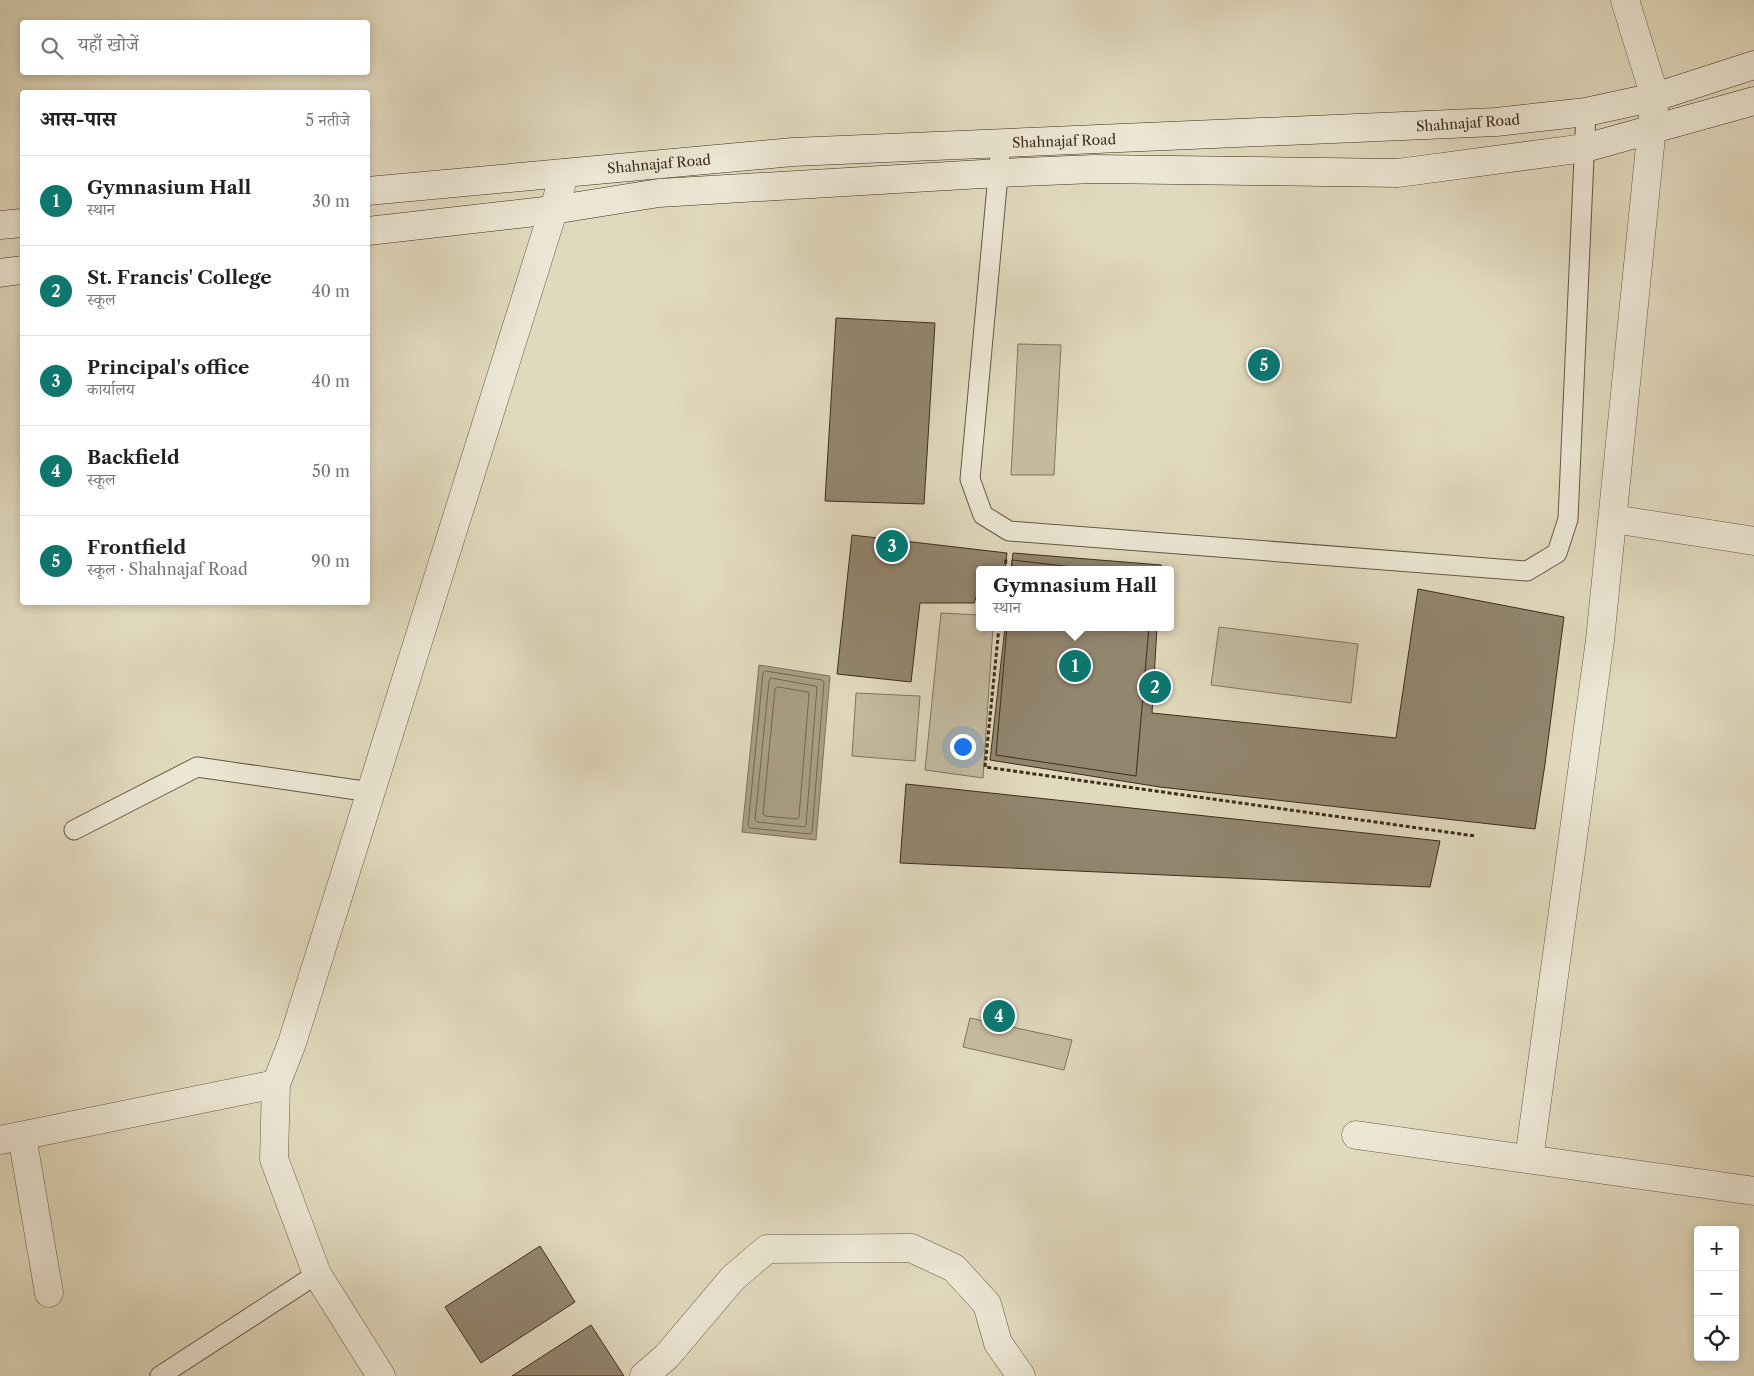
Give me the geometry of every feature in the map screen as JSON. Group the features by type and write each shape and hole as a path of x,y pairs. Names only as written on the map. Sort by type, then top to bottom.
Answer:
{"street":[{"path":"1530,1159 1599,650 1655,97 1625,0"},
{"name":"Shahnajaf Road","path":"370,191 793,152 1496,122 1586,112 1655,97 1754,65"},
{"path":"370,231 553,210 659,193 999,173 1094,169 1398,173 1584,148 1754,100"},
{"path":"381,1376 316,1274 274,1159 276,1084 292,1043 564,173"},
{"path":"0,225 20,223"},
{"path":"0,273 20,270"},
{"path":"1613,519 1754,541"},
{"path":"49,1293 11,1138 276,1084"},
{"path":"1356,1135 1754,1191"},
{"path":"644,1376 667,1356 732,1278 767,1249 911,1248 954,1268 987,1304 998,1343 1021,1376"}],"lane":[{"path":"1001,144 970,479 983,515 1009,531 1527,571 1557,553 1568,518 1586,112"},
{"path":"74,830 197,767 371,792"},
{"path":"160,1376 316,1274"}],"path":[{"path":"999,631 985,767 1474,836"}],"shaded area":[{"path":"1018,344 1061,345 1054,475 1011,475"},
{"path":"941,613 976,615 976,631 993,631 983,778 925,770"},
{"path":"1219,627 1358,644 1351,703 1211,685"},
{"path":"856,693 920,696 915,761 852,756"},
{"path":"970,1018 1072,1040 1064,1070 963,1047"}],"water":[{"path":"759,665 830,676 816,840 742,832"}],"building":[{"path":"836,318 935,323 924,504 825,501"},
{"path":"852,535 1007,553 1005,566 976,566 976,597 974,603 920,603 911,682 837,674"},
{"path":"1013,553 1161,565 1161,566 1011,566"},
{"path":"1012,560 1064,566 1012,566"},
{"path":"1418,589 1564,617 1535,829 1160,787 990,760 1005,631 1157,631 1152,713 1396,738"},
{"path":"1007,631 1149,631 1136,776 996,755"},
{"path":"906,784 1440,841 1430,887 900,863"},
{"path":"540,1246 575,1302 481,1363 445,1307"},
{"path":"591,1325 624,1376 512,1376"}],"place":[{"name":"Frontfield","path":"1264,365"},
{"name":"Principal's office","path":"892,546"},
{"name":"Gymnasium Hall","path":"1075,666"},
{"name":"St. Francis' College","path":"1155,687"},
{"name":"Backfield","path":"999,1016"}]}
